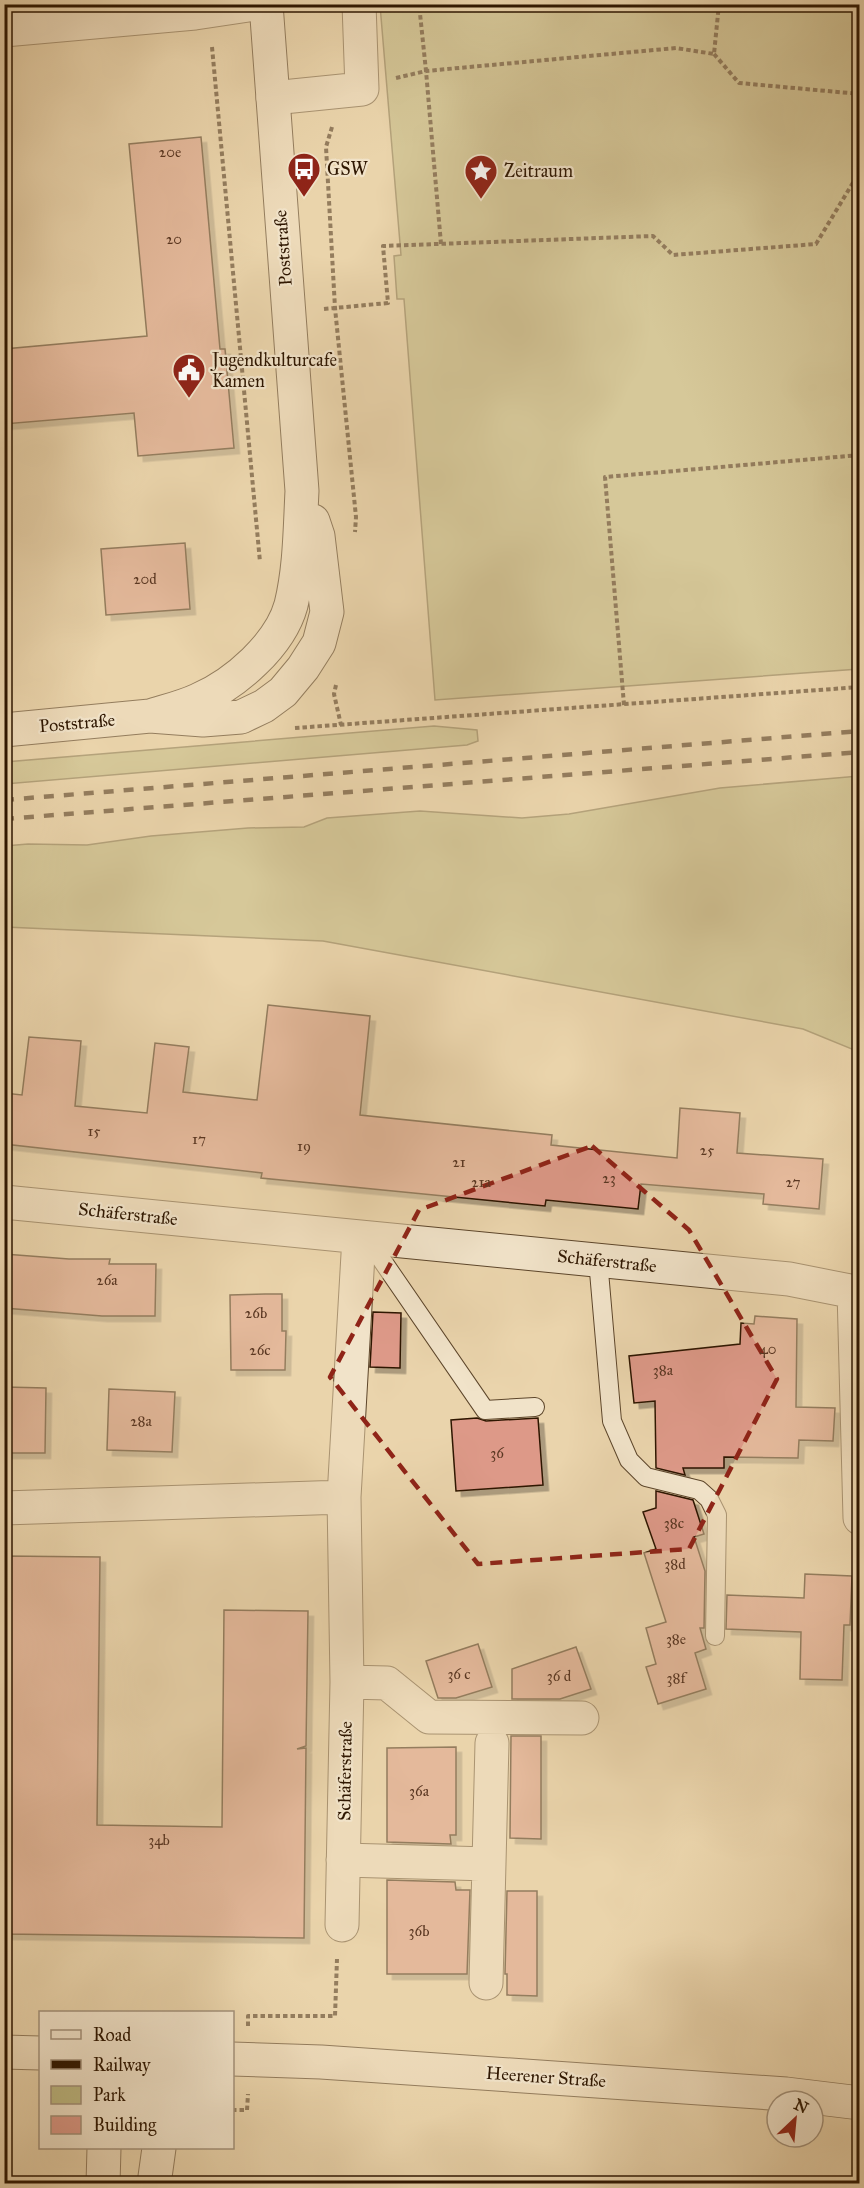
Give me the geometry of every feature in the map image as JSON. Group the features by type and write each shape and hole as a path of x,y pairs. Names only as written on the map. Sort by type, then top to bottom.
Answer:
{"street":[{"path":"4,30 195,13 255,4"},
{"name":"Poststraße","path":"4,730 150,716 203,720 241,717 264,706 283,692 303,668 319,643 327,612 318,536 302,491 266,4"},
{"path":"273,98 362,88 359,4"},
{"name":"Schäferstraße","path":"4,1202 789,1279 856,1292 860,1518"},
{"name":"Schäferstraße","path":"342,1926 347,1682 344,1497 363,1237"},
{"path":"4,1508 344,1497"},
{"path":"347,1682 387,1683 429,1716 582,1718"},
{"path":"486,1983 492,1743"},
{"path":"343,1860 489,1864"},
{"path":"4,2052 39,2053"},
{"name":"Heerener Straße","path":"241,2059 321,2062 786,2094 860,2103"},
{"path":"103,2184 104,2149"},
{"path":"154,2184 159,2149"}],"lane":[{"path":"363,1237 485,1410 536,1407"},
{"path":"598,1260 612,1421 629,1460 646,1477 699,1490 709,1498 717,1515 715,1636"}],"path":[{"path":"419,4 441,244"},
{"path":"714,54 719,4"},
{"path":"211,37 261,572"},
{"path":"355,541 356,517 335,308 326,147 334,120 362,88 426,71 676,48 714,54 739,82 860,94"},
{"path":"288,314 388,303 383,246 653,236 673,255 816,244 860,171"},
{"path":"624,705 605,477 860,455"},
{"path":"336,683 334,694 341,725 860,687"},
{"path":"241,2059 248,2016 335,2016 337,1952 342,1926"}],"highlighted area":[{"path":"592,1146 689,1230 777,1379 689,1549 478,1564 330,1377 419,1210"}],"green space":[{"path":"380,5 859,5 859,669 435,700 404,299 397,299 394,256 401,255"},
{"path":"434,726 477,730 478,741 467,745 5,784 5,762"},
{"path":"859,776 859,1052 803,1029 323,941 5,927 5,846 87,845 151,836 248,828 304,827 327,818 420,811 522,818 569,814 720,788"}],"building":[{"path":"201,137 220,349 225,349 234,448 138,456 134,413 4,424 4,349 147,336 129,144"},
{"path":"185,543 190,609 106,615 101,549"},
{"path":"268,1005 370,1016 360,1115 552,1135 551,1145 677,1158 680,1108 740,1113 737,1153 823,1159 819,1209 763,1204 764,1194 641,1184 638,1209 546,1200 545,1206 261,1178 262,1173 4,1144 4,1093 22,1095 29,1037 81,1041 75,1106 147,1113 155,1043 189,1047 183,1092 257,1100"},
{"path":"4,1254 69,1259 110,1259 109,1264 156,1264 155,1316 102,1316 4,1308"},
{"path":"282,1294 282,1331 286,1331 285,1370 231,1370 230,1295"},
{"path":"373,1312 401,1313 400,1368 370,1367"},
{"path":"755,1316 797,1319 796,1407 835,1408 833,1441 799,1440 798,1458 724,1457 724,1468 683,1468 685,1475 656,1468 655,1401 634,1403 629,1356 740,1344 741,1323 754,1324"},
{"path":"4,1387 46,1388 45,1453 4,1453"},
{"path":"109,1389 175,1392 172,1452 107,1450"},
{"path":"477,1418 486,1421 538,1418 543,1485 456,1491 451,1420"},
{"path":"656,1491 693,1500 704,1534 694,1537 705,1571 704,1628 700,1628 706,1649 695,1653 706,1689 658,1704 646,1667 656,1664 646,1628 666,1622 644,1553 656,1549 643,1512 656,1508"},
{"path":"4,1556 100,1557 97,1825 222,1827 224,1610 308,1611 306,1746 297,1749 306,1748 304,1938 4,1934"},
{"path":"805,1574 852,1576 850,1625 844,1625 842,1680 800,1679 801,1632 726,1629 727,1595 804,1598"},
{"path":"478,1644 492,1687 456,1698 438,1698 426,1661"},
{"path":"576,1647 591,1689 560,1699 512,1699 512,1669"},
{"path":"511,1736 541,1736 541,1839 510,1838"},
{"path":"456,1747 456,1835 450,1835 451,1844 387,1842 387,1748"},
{"path":"387,1880 455,1882 456,1890 470,1890 467,1974 387,1974"},
{"path":"507,1891 537,1891 537,1996 507,1995 507,1974 505,1974"}],"railway":[{"path":"4,800 860,731"},
{"path":"4,819 860,752"}],"place":[{"name":"GSW","path":"304,198"},
{"name":"Zeitraum","path":"481,200"},
{"name":"Jugendkulturcafe Kamen","path":"189,399"}]}
